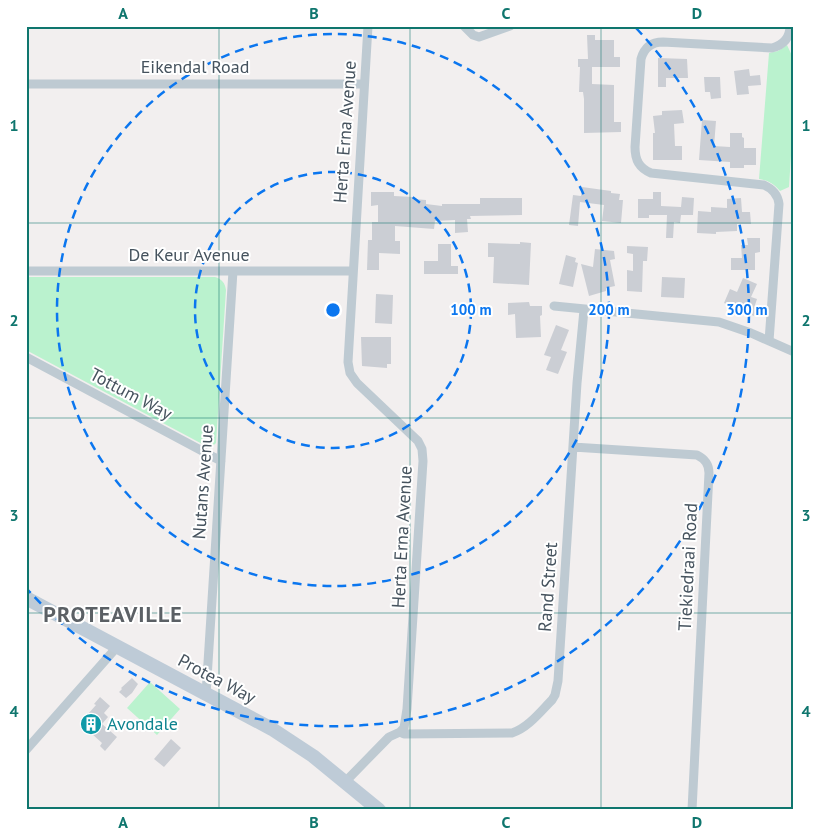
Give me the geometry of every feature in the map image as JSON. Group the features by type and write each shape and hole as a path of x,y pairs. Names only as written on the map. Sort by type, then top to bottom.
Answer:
{"street":[{"name":"Herta Erna Avenue","path":"368,26 348,368 357,383 418,441 423,455 407,709 404,728 400,732"},
{"path":"464,26 473,35 479,37 510,26"},
{"path":"769,341 778,199 774,191 764,185 651,173 643,169 638,163 635,154 641,59 650,45 658,42 772,48 784,43 789,35 790,26"},
{"name":"Eikendal Road","path":"26,84 364,84"},
{"name":"Nutans Avenue","path":"206,694 233,271"},
{"name":"De Keur Avenue","path":"26,272 353,271"},
{"path":"554,306 719,322 794,352"},
{"name":"Rand Street","path":"400,732 404,734 512,733 524,727 555,695 558,681 577,383 584,310"},
{"name":"Tottum Way","path":"26,356 221,461"},
{"name":"Tiekiedraai Road","path":"573,447 696,455 702,457 708,464 692,810"},
{"name":"Protea Way","path":"26,598 256,720 288,739 318,760 379,810"},
{"path":"26,750 117,647"},
{"path":"345,782 389,737 400,732"}],"green space":[{"path":"787,45 794,60 794,108 789,187 780,191 771,183 759,179 769,53 778,51"},
{"path":"26,277 215,277 221,280 226,290 216,443 212,446 206,446 26,350"},
{"path":"150,682 180,709 157,735 127,708"}],"building":[{"path":"587,35 595,35 595,40 614,40 614,57 620,57 620,67 592,67 592,84 614,85 614,122 621,122 621,132 584,133 584,99 583,92 579,92 580,67 578,67 578,59 588,59"},
{"path":"658,58 687,59 688,78 666,78 666,87 658,87"},
{"path":"749,69 750,76 760,75 761,85 748,86 749,94 737,95 734,71"},
{"path":"704,77 720,77 721,98 711,99 710,92 705,92"},
{"path":"682,110 684,123 674,124 675,146 682,146 682,160 653,160 653,133 655,133 653,116 662,115 662,111"},
{"path":"702,120 716,121 714,146 730,147 730,133 742,133 744,148 756,148 756,165 744,165 744,168 730,168 730,162 699,160"},
{"path":"582,187 620,194 619,200 623,200 621,223 602,221 604,205 580,202 578,226 569,225 573,195 581,196"},
{"path":"371,192 394,192 394,196 413,197 413,199 426,200 426,204 442,206 442,204 480,204 480,198 522,198 522,215 470,216 471,219 467,219 468,232 455,233 455,220 435,221 434,229 395,226 395,241 400,241 400,254 379,253 379,270 367,270 368,240 372,240 372,222 378,222 378,205 371,206"},
{"path":"653,192 661,192 661,206 681,207 682,197 694,198 693,215 681,215 680,223 674,222 673,238 666,238 667,215 649,215 649,218 638,218 638,199 653,199"},
{"path":"741,198 742,212 750,212 751,224 737,224 737,231 716,232 716,234 697,233 698,211 711,212 711,207 727,208 727,199"},
{"path":"747,238 760,238 760,252 755,253 755,270 731,270 731,258 742,258 741,245 748,245"},
{"path":"520,242 531,243 529,285 493,283 494,257 488,257 488,243 520,244"},
{"path":"438,244 451,244 451,266 458,266 458,274 424,274 424,261 438,261"},
{"path":"627,246 648,247 647,261 643,261 642,292 627,291 627,270 633,271 633,254 627,253"},
{"path":"595,249 614,251 615,259 610,260 615,286 589,296 581,264 593,267"},
{"path":"566,255 576,258 575,262 578,263 573,287 559,284"},
{"path":"662,277 685,278 684,298 661,297"},
{"path":"743,278 757,284 751,297 757,299 755,305 758,307 754,316 724,303 730,289 737,292"},
{"path":"376,294 393,295 392,324 375,323"},
{"path":"529,302 530,306 542,306 542,315 540,316 541,337 516,338 515,314 508,315 508,303"},
{"path":"556,325 569,330 561,350 567,352 558,374 546,370 551,357 544,355"},
{"path":"361,337 391,337 391,364 387,364 387,368 362,366"},
{"path":"132,678 138,684 126,698 119,692"},
{"name":"Avondale","path":"100,697 110,706 104,713 108,717 102,724 117,737 105,751 100,746 102,743 80,723 96,705 94,704"},
{"path":"171,739 181,748 164,767 154,759"}],"place":[{"name":"Avondale","path":"91,724"}],"district":[{"name":"PROTEAVILLE","path":"113,614"}]}
